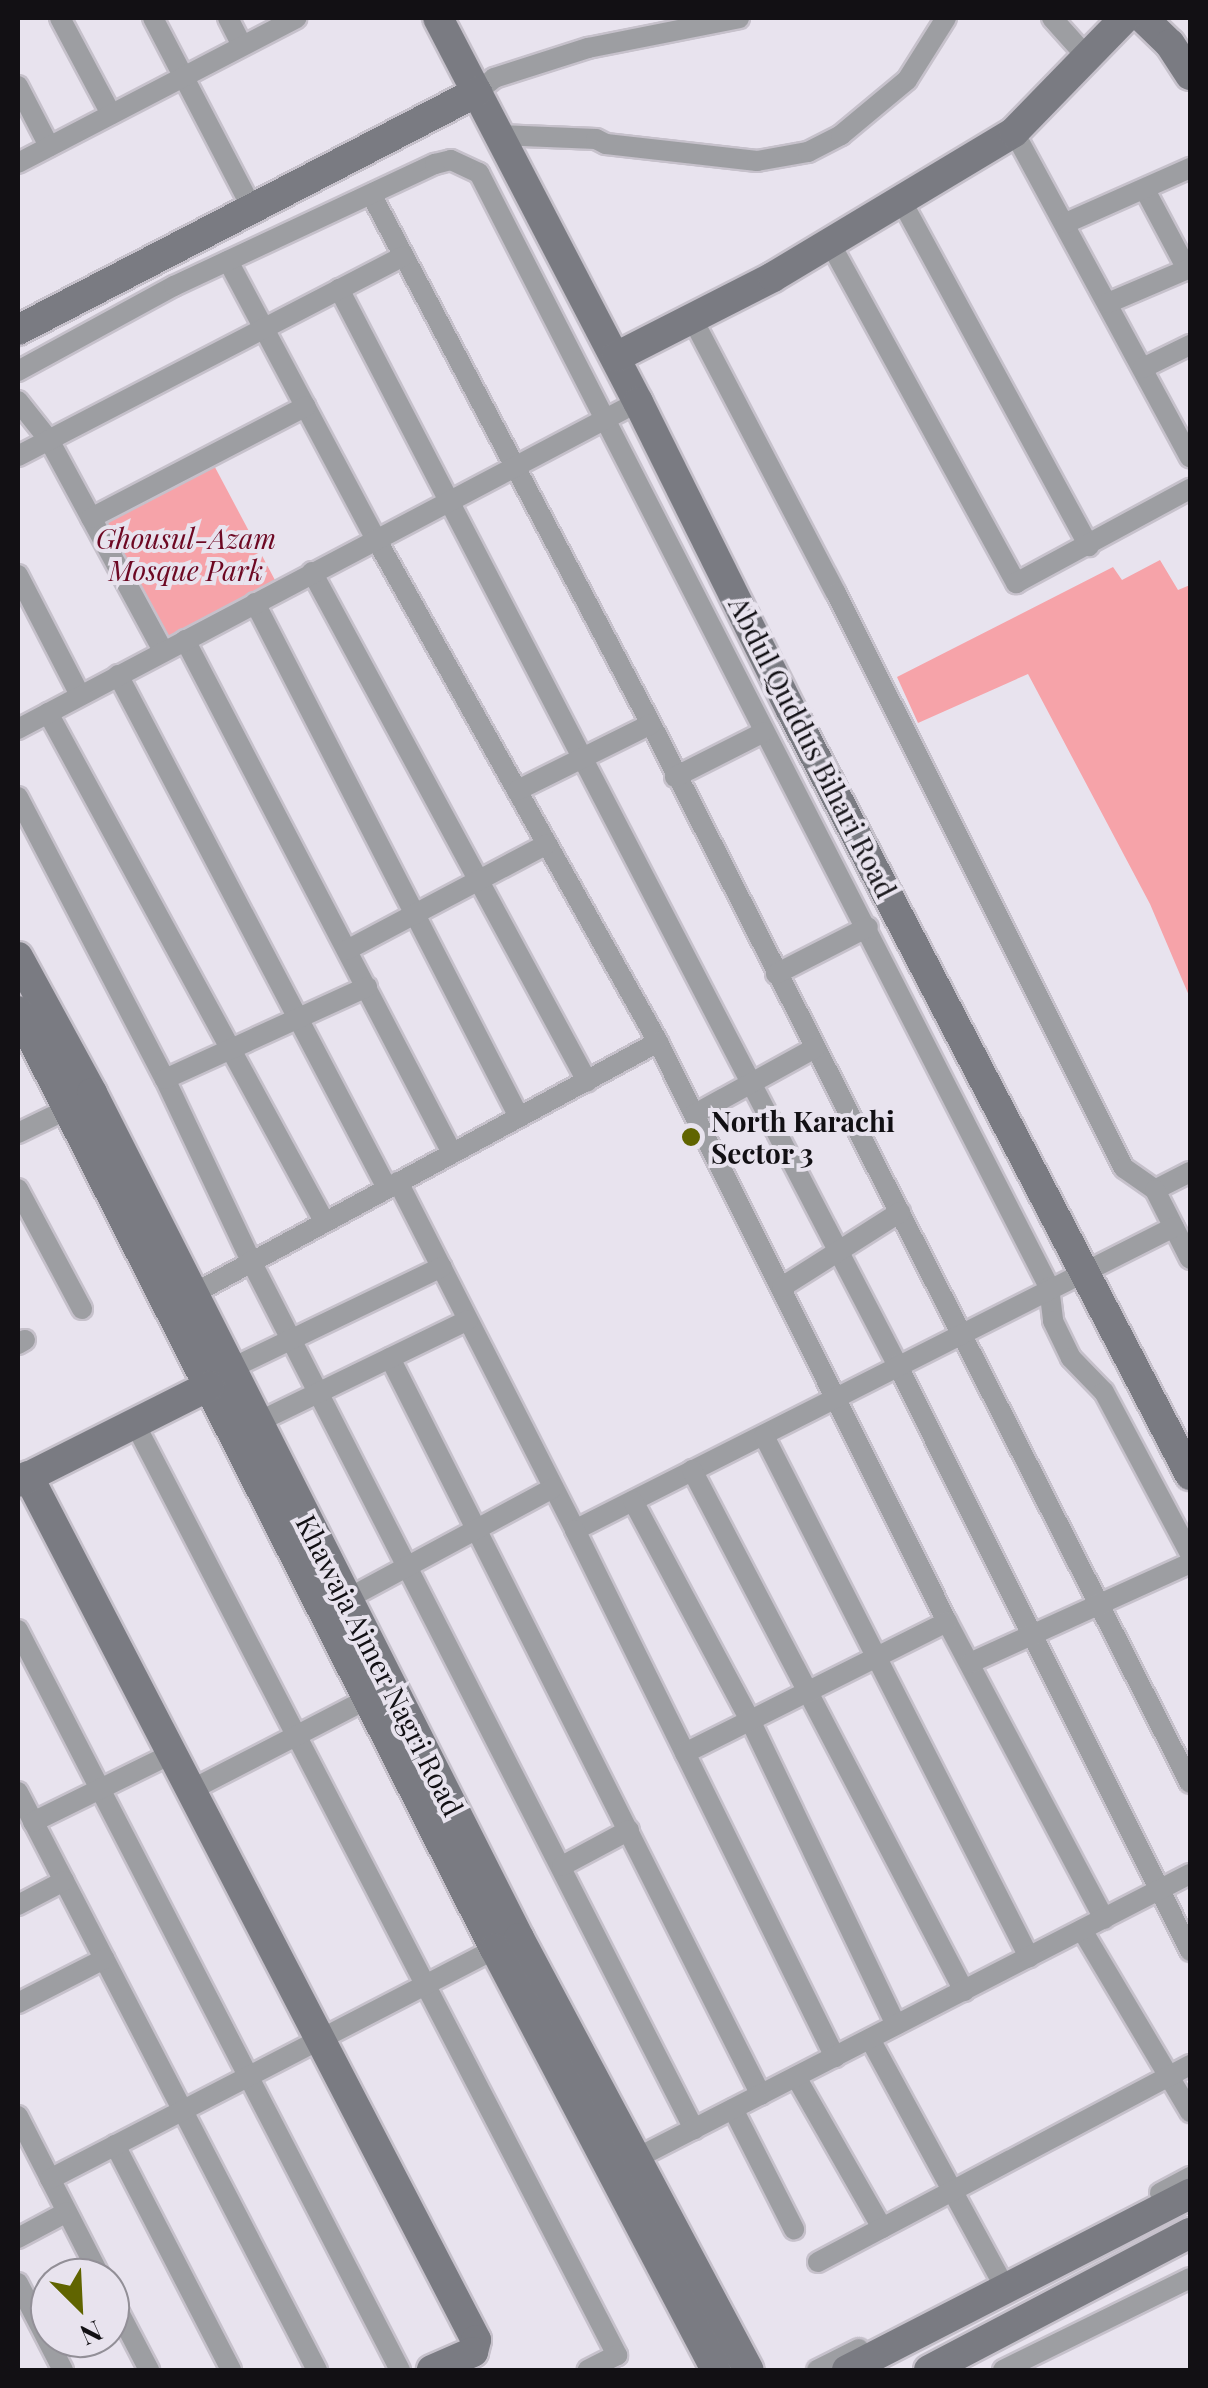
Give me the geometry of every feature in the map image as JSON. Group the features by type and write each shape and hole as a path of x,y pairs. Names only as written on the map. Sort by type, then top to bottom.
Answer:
{"main road":[{"name":"Abdul Quddus Bihari Road","path":"438,18 1190,1475"},
{"path":"616,357 830,243 1014,132 1125,18"},
{"path":"1143,18 1170,44 1190,74"},
{"path":"18,330 477,92"},
{"name":"Khawaja Ajmer Nagri Road","path":"18,957 92,1092 153,1248 191,1296 220,1377 258,1422 367,1699 716,2370"},
{"name":"Khawaja Ajmer Nagri Road","path":"18,1011 153,1248 303,1543 347,1599 635,2159 749,2370"},
{"path":"220,1377 23,1479 191,1790 476,2340 473,2352 432,2370"},
{"path":"847,2370 1003,2283 1190,2194"},
{"path":"930,2370 1190,2233"}],"street":[{"path":"60,18 111,114"},
{"path":"152,18 252,208"},
{"path":"228,18 242,46"},
{"path":"18,163 296,18"},
{"path":"477,92 494,78 588,48 739,18"},
{"path":"499,135 596,139 606,144 757,161 808,152 841,135 907,80 946,18"},
{"path":"1052,18 1087,56"},
{"path":"18,86 49,146"},
{"path":"1014,132 1143,368 1183,426 1190,458"},
{"path":"18,372 228,261 371,194 451,160 479,173 1049,1287 1053,1320 1070,1358 1104,1392 1190,1554"},
{"path":"1066,223 1190,168"},
{"path":"1108,303 1189,269 1145,190"},
{"path":"371,194 517,464 1190,1783"},
{"path":"901,200 1089,546"},
{"path":"830,243 1016,583 1190,489"},
{"path":"18,456 402,257"},
{"path":"228,261 376,539 658,1042 947,1622 1104,1918"},
{"path":"339,289 898,1364 1190,1951"},
{"path":"692,318 836,593 1124,1168 1156,1190 1190,1259"},
{"path":"1143,368 1190,345"},
{"path":"18,401 49,440 164,651"},
{"path":"18,729 638,402"},
{"path":"91,518 306,406"},
{"path":"312,572 587,1080"},
{"path":"18,575 80,696"},
{"path":"255,602 519,1117"},
{"path":"185,640 452,1153"},
{"path":"118,675 298,1018 442,1267 835,2057"},
{"path":"48,712 324,1222"},
{"path":"518,790 651,724"},
{"path":"675,777 764,732"},
{"path":"18,797 166,1079 252,1261 694,2129"},
{"path":"347,950 547,844"},
{"path":"776,974 868,927"},
{"path":"166,1079 367,986"},
{"path":"191,1296 658,1042"},
{"path":"695,1114 815,1048"},
{"path":"18,1134 70,1108"},
{"path":"1156,1190 1190,1172"},
{"path":"18,1189 82,1309"},
{"path":"782,1287 900,1212"},
{"path":"575,1530 1174,1226"},
{"path":"220,1377 442,1267"},
{"path":"258,1422 468,1320"},
{"path":"390,1358 761,2094"},
{"path":"134,1422 617,2355 588,2370"},
{"path":"764,1436 880,1656 1029,1958"},
{"path":"692,1470 964,1990"},
{"path":"347,1599 554,1488"},
{"path":"633,1500 750,1720 896,2025"},
{"path":"970,1663 1190,1563"},
{"path":"685,1754 947,1622"},
{"path":"18,1630 400,2370"},
{"path":"191,1790 367,1699"},
{"path":"33,1822 172,1754"},
{"path":"18,1792 317,2370"},
{"path":"562,1866 630,1830"},
{"path":"635,2159 1190,1874"},
{"path":"18,1905 64,1881"},
{"path":"1082,1930 1190,2112"},
{"path":"50,2179 495,1949"},
{"path":"18,2003 104,1958"},
{"path":"870,2039 951,2194 1003,2283"},
{"path":"818,2262 1190,2065"},
{"path":"796,2077 882,2228"},
{"path":"733,2109 794,2229"},
{"path":"18,2116 91,2258"},
{"path":"115,2145 231,2370"},
{"path":"817,2370 1003,2283 1190,2177"},
{"path":"18,2238 67,2212"},
{"path":"988,2341 1002,2370 1190,2278"},
{"path":"18,2283 62,2370"},
{"path":"130,2334 149,2370"}],"green space":[{"name":"Ghousul-Azam Mosque Park","path":"209,456 280,589 162,652 92,518"},
{"path":"1160,560 1178,590 1190,585 1190,998 1150,904 1028,674 918,723 897,677 1113,567 1122,580"}],"place":[{"name":"North Karachi Sector 3","path":"691,1137"}]}
